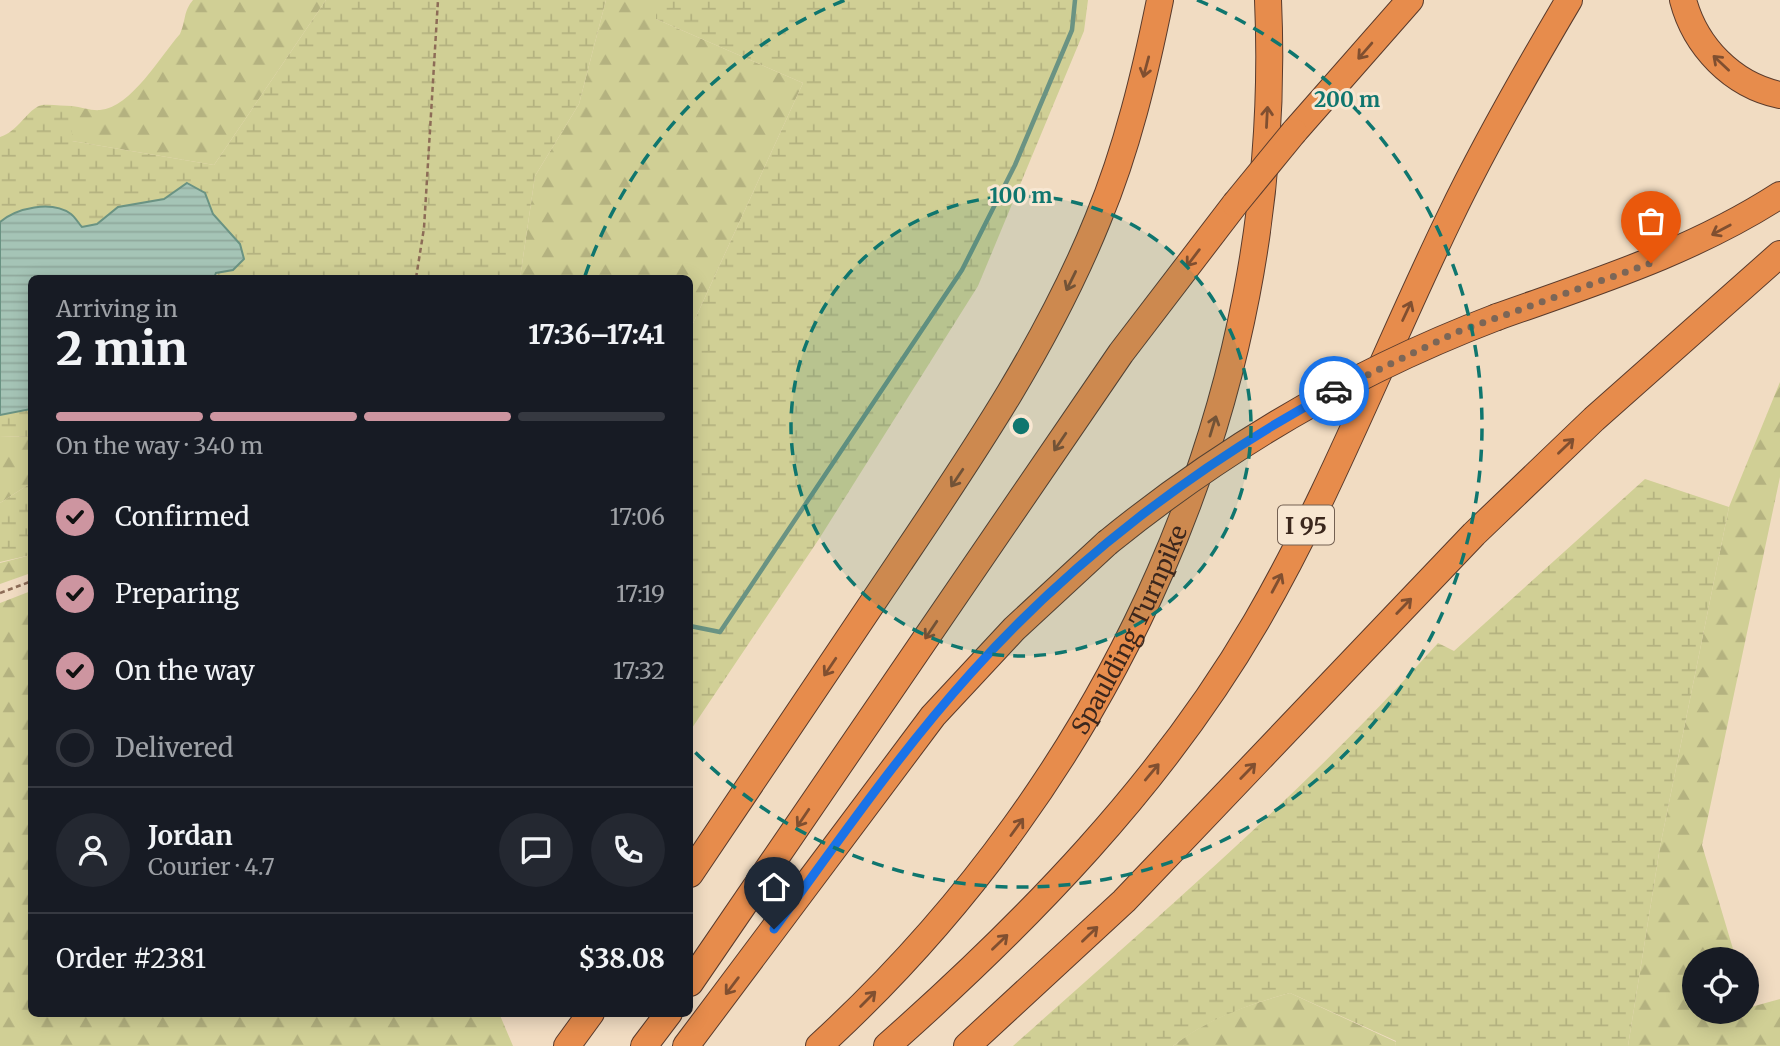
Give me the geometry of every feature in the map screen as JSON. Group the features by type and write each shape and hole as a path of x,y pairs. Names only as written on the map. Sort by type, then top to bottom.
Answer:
{"highway":[{"path":"693,870 971,456 1036,351 1081,259 1118,165 1149,55 1160,0"},
{"name":"Spaulding Turnpike","path":"819,1046 925,941 1024,817 1091,713 1166,559 1217,412 1247,289 1266,132 1269,0"},
{"path":"693,979 1121,353 1235,204 1410,0"},
{"name":"I 95","path":"887,1046 1006,936 1076,862 1164,758 1255,623 1352,432 1450,216 1569,0"},
{"path":"1684,0 1695,32 1720,63 1752,86 1780,95"},
{"path":"686,1046 933,716 1014,629 1107,543 1195,475 1298,410 1403,357 1497,317 1651,263 1705,238 1780,195"},
{"path":"967,1046 1124,901 1474,534 1594,419 1780,254"},
{"path":"567,1046 588,1017"},
{"path":"644,1046 666,1017"}],"path":[{"path":"416,275 425,228 438,0"},
{"path":"0,593 28,582"}],"green space":[{"path":"193,0 326,0 214,165 72,141 72,106 100,110 112,107 134,91 180,34"},
{"path":"326,0 606,0 579,104 535,176 520,275 216,275 240,244 213,214 205,193 118,207 97,225 82,228 71,214 0,222 0,137 42,105 72,106 72,141 214,165"},
{"path":"606,0 656,0 656,19 803,83 693,323 693,275 520,275 535,176 579,104"},
{"path":"656,0 1088,0 1084,31 978,286 819,539 693,727 693,323 803,83 656,19"},
{"path":"1780,382 1780,477 1702,845 1732,947 1682,947 1682,1024 1759,1024 1759,1005 1780,999 1780,1046 1628,1046 1660,847 1729,507"},
{"path":"28,410 28,437 0,436 0,415"},
{"path":"0,436 28,437 28,485 0,503"},
{"path":"1645,479 1729,507 1660,847 1628,1046 1395,1046 1396,1041 1290,993 1229,1014 1186,1036 1173,1046 1013,1046 1285,800 1438,643 1454,651"},
{"path":"28,485 28,556 0,562 0,503"},
{"path":"28,556 28,574 0,584 0,563"},
{"path":"28,592 28,1017 501,1017 513,1046 0,1046 0,603"},
{"path":"1290,993 1396,1042 1395,1046 1173,1046 1186,1036 1228,1014"}],"shaded area":[{"path":"187,183 205,193 213,214 240,244 244,259 233,270 215,275 28,275 28,410 0,415 0,222 25,210 54,207 71,214 82,227 97,224 118,207 164,199"}],"waterway":[{"path":"693,627 720,632 962,270 1015,165 1072,30 1075,0"}],"way so far":[{"path":"1334,391 1457,332 1651,263"}],"route":[{"path":"774,929 933,716 972,671 1056,587 1149,509 1195,475 1298,410 1334,391"}]}
